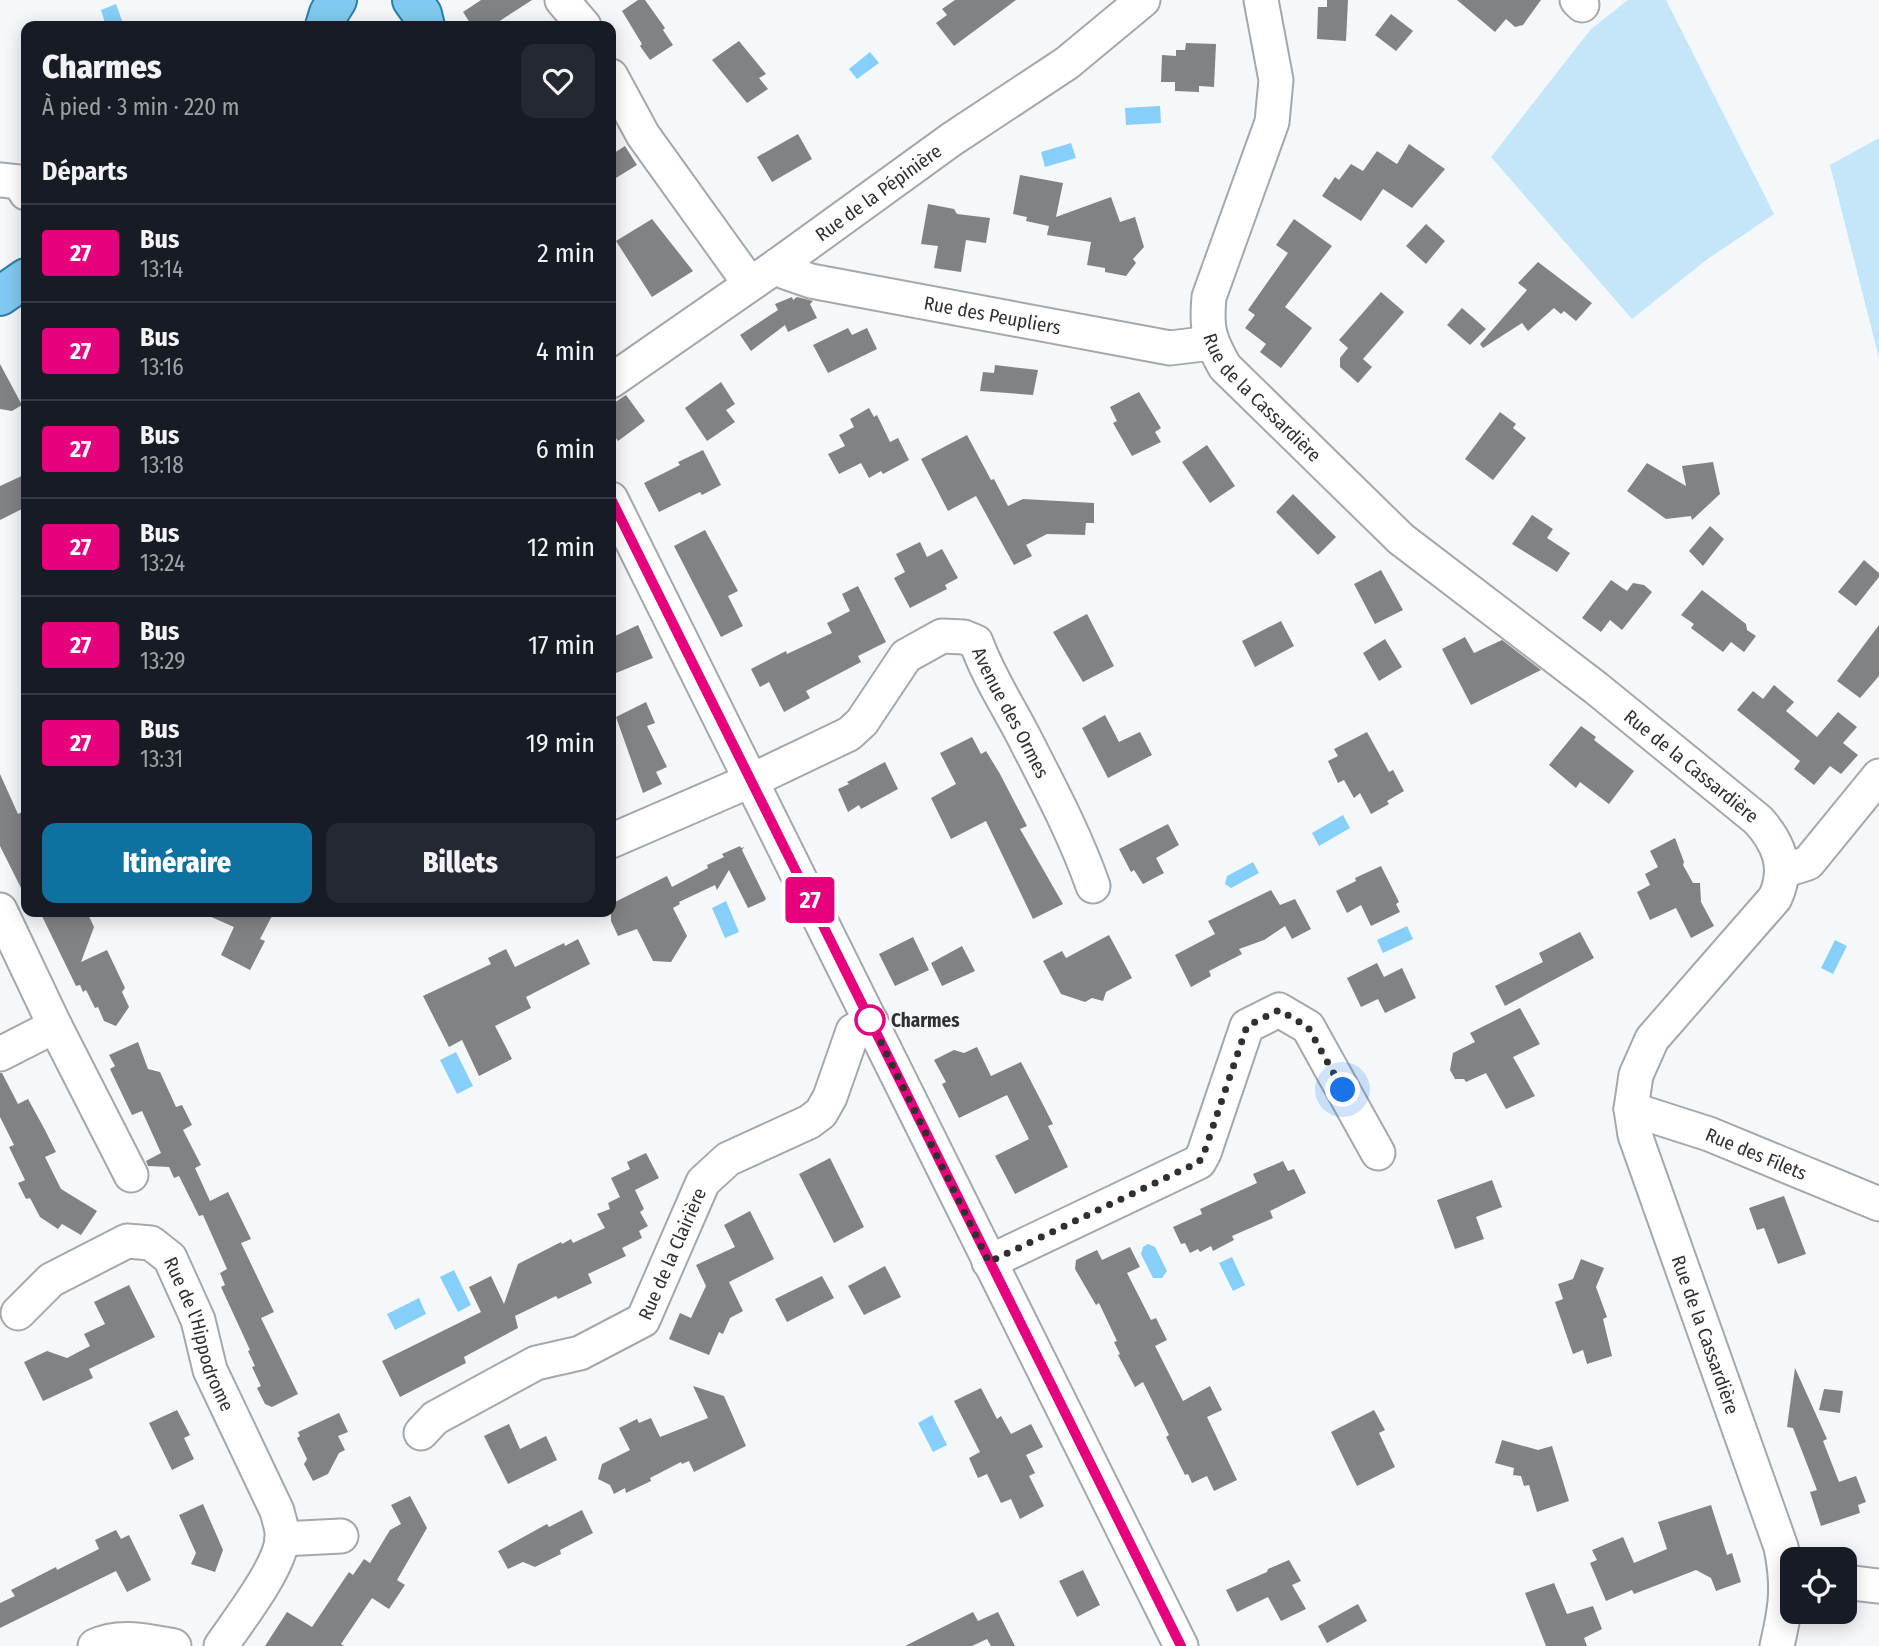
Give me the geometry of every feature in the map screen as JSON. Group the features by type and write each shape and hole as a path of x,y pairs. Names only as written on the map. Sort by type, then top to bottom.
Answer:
{"main road":[{"path":"327,21 337,0"},
{"path":"0,296 21,281"}],"street":[{"path":"562,0 580,21"},
{"name":"Rue de la Pépinière","path":"616,378 952,139 1067,63 1143,0"},
{"name":"Rue de la Cassardière","path":"1261,0 1276,80 1272,122 1209,297 1207,319 1211,343 1225,367 1401,539 1596,688 1758,820 1772,835 1783,871 1781,887 1767,909 1652,1039 1636,1075 1631,1109 1635,1135 1781,1547"},
{"path":"616,85 643,135 750,284"},
{"path":"0,180 19,182 21,185"},
{"name":"Rue des Peupliers","path":"778,265 785,272 811,281 1170,348 1211,343"},
{"path":"616,509 1181,1646"},
{"name":"Avenue des Ormes","path":"616,839 750,781 856,729 906,656 942,636 964,637 976,642 985,667 1027,743 1082,854 1093,886"},
{"path":"1783,871 1808,863 1879,776"},
{"path":"0,910 55,1026 131,1175"},
{"path":"989,1262 1199,1162 1247,1026 1279,1010 1308,1027 1377,1153"},
{"name":"Rue de la Clairière","path":"421,1433 435,1418 536,1363 580,1353 643,1320 702,1182 728,1159 809,1122 821,1113 830,1097 853,1031 871,1021"},
{"path":"0,1054 55,1026"},
{"name":"Rue des Filets","path":"1631,1109 1709,1134 1879,1205"},
{"name":"Rue de l'Hippodrome","path":"18,1313 51,1280 127,1241 151,1243 170,1258 198,1320 210,1370 277,1511 282,1539"},
{"path":"221,1646 276,1562 282,1539 341,1536"},
{"path":"1857,1583 1879,1586"},
{"name":"Rue de la Cassardière","path":"1777,1646 1782,1624"},
{"path":"95,1646 103,1642 130,1639 174,1646"}],"shaded area":[{"path":"1628,0 1666,0 1774,214 1705,261 1632,319 1491,157 1591,29"},
{"path":"1879,138 1879,358 1830,165"}],"water":[{"path":"116,4 122,21 104,21 101,10"},
{"path":"870,52 879,63 857,79 849,69"},
{"path":"1160,106 1161,123 1126,125 1125,108"},
{"path":"1071,143 1076,158 1045,167 1041,152"},
{"path":"1343,815 1350,828 1319,846 1312,833"},
{"path":"1253,862 1259,873 1231,888 1225,884 1227,876"},
{"path":"726,901 739,932 725,938 712,908"},
{"path":"1407,926 1413,939 1383,953 1377,940"},
{"path":"1835,940 1847,946 1833,974 1821,968"},
{"path":"456,1052 473,1086 457,1094 440,1060"},
{"path":"1148,1244 1155,1247 1167,1271 1162,1278 1153,1278 1141,1254 1143,1247"},
{"path":"1232,1257 1245,1285 1233,1291 1219,1263"},
{"path":"454,1270 471,1305 458,1312 440,1277"},
{"path":"419,1298 426,1314 395,1330 387,1314"},
{"path":"932,1415 947,1445 933,1452 918,1423"}],"building":[{"path":"481,0 532,0 500,21 469,21 463,12"},
{"path":"638,0 645,0 665,28 663,30 673,45 650,60 622,11"},
{"path":"955,0 1016,0 954,46 936,23 947,15 942,9"},
{"path":"1327,0 1348,0 1346,41 1317,39 1318,7 1327,7"},
{"path":"1457,0 1541,0 1523,25 1515,27 1506,19 1495,32"},
{"path":"1391,14 1413,31 1396,51 1375,35"},
{"path":"739,41 766,74 759,78 768,89 747,103 712,60"},
{"path":"1186,43 1216,44 1214,87 1199,86 1199,92 1175,91 1175,82 1161,82 1162,55 1176,56 1176,50 1185,50"},
{"path":"798,134 812,159 772,182 757,157"},
{"path":"1409,144 1445,169 1412,208 1383,189 1361,221 1322,196 1335,177 1339,180 1351,164 1363,171 1377,151 1397,164"},
{"path":"625,146 637,165 616,178 616,152"},
{"path":"1020,175 1063,183 1056,217 1111,197 1120,222 1135,217 1144,247 1133,259 1136,263 1126,276 1087,265 1091,242 1047,235 1049,226 1026,221 1027,217 1013,214"},
{"path":"928,204 954,209 957,214 990,218 986,243 966,240 961,272 934,268 938,246 921,244"},
{"path":"652,219 693,271 652,297 616,241"},
{"path":"1294,219 1332,246 1285,307 1312,328 1281,368 1260,352 1266,344 1245,328 1255,315 1248,310 1288,253 1276,245"},
{"path":"1426,224 1445,241 1426,264 1406,246"},
{"path":"1538,262 1592,303 1576,321 1564,311 1561,314 1554,308 1528,331 1522,323 1483,348 1480,344 1527,290 1518,283"},
{"path":"1381,292 1404,312 1363,359 1372,367 1358,383 1340,367 1340,358 1348,348 1339,340"},
{"path":"792,297 793,300 797,297 813,301 810,304 817,318 788,332 785,325 751,351 740,335 778,310 775,304"},
{"path":"1462,308 1486,329 1470,345 1447,325"},
{"path":"848,328 852,335 867,328 877,349 828,373 813,345"},
{"path":"0,364 21,406 12,411 0,409"},
{"path":"995,365 1038,370 1033,395 980,391 983,372 994,373"},
{"path":"721,382 735,404 726,410 735,422 707,441 685,408"},
{"path":"1139,392 1161,428 1155,432 1161,442 1132,456 1113,423 1117,421 1110,407"},
{"path":"626,395 645,421 618,441 616,438 616,402"},
{"path":"869,408 874,417 877,415 890,442 898,438 909,460 869,478 861,463 839,474 828,454 845,446 839,435 854,427 850,419"},
{"path":"1500,412 1516,424 1513,428 1526,438 1493,480 1465,459"},
{"path":"967,435 1008,506 1023,499 1094,503 1094,523 1086,523 1085,535 1047,534 1026,545 1032,556 1014,565 976,496 948,511 921,459"},
{"path":"1207,445 1235,486 1210,503 1182,462"},
{"path":"703,450 721,485 659,512 644,483"},
{"path":"1713,462 1720,494 1692,520 1691,516 1666,519 1627,491 1647,463 1686,486 1682,466"},
{"path":"21,476 21,510 0,520 0,486"},
{"path":"1293,494 1336,537 1318,555 1276,512"},
{"path":"1532,515 1553,529 1547,538 1570,553 1557,572 1512,544"},
{"path":"1710,526 1724,539 1703,566 1689,551"},
{"path":"705,530 738,591 728,596 743,626 721,637 674,546"},
{"path":"920,542 927,557 942,549 958,578 945,585 947,589 910,608 894,578 905,572 896,554"},
{"path":"1864,560 1879,573 1879,577 1856,606 1838,592"},
{"path":"1381,570 1403,610 1375,624 1354,584"},
{"path":"1611,580 1627,591 1633,583 1644,585 1652,592 1622,630 1610,620 1601,632 1582,618"},
{"path":"858,586 886,642 858,656 861,662 806,691 810,698 784,712 769,682 760,687 751,669 786,651 787,654 832,633 827,623 850,611 842,594"},
{"path":"1702,590 1746,624 1747,630 1756,636 1744,652 1731,642 1723,652 1691,628 1694,624 1681,615"},
{"path":"1087,614 1114,666 1083,682 1053,632"},
{"path":"1281,621 1294,646 1255,667 1242,641"},
{"path":"638,625 653,658 616,673 616,636"},
{"path":"1879,625 1879,676 1860,698 1837,681"},
{"path":"1465,637 1474,653 1502,640 1541,670 1471,705 1442,649"},
{"path":"1385,639 1402,667 1379,681 1363,653"},
{"path":"1774,685 1794,702 1786,711 1817,737 1838,712 1857,727 1843,743 1858,755 1841,774 1830,766 1814,785 1794,769 1800,761 1737,710 1753,691 1763,699"},
{"path":"646,702 655,723 647,726 667,767 656,772 662,784 643,793 616,717"},
{"path":"1105,715 1119,742 1140,732 1152,755 1108,778 1082,728"},
{"path":"1581,726 1596,737 1594,740 1634,771 1609,804 1580,782 1576,788 1549,765"},
{"path":"1367,732 1389,772 1393,770 1404,791 1371,814 1360,793 1354,798 1344,780 1338,783 1328,761 1338,756 1334,749"},
{"path":"972,737 981,754 986,751 1000,774 1027,826 1020,829 1063,904 1033,919 986,821 951,839 931,798 956,784 940,753"},
{"path":"885,762 898,789 861,809 859,805 848,812 838,789"},
{"path":"0,774 18,814 21,812 21,888 0,846"},
{"path":"1168,824 1179,845 1156,858 1164,873 1143,884 1134,870 1131,872 1119,849"},
{"path":"1675,838 1683,865 1693,883 1700,883 1701,902 1714,926 1691,938 1676,908 1650,920 1637,892 1650,885 1645,874 1658,867 1650,851"},
{"path":"740,846 744,847 742,850 766,899 764,901 748,908 729,870 717,890 715,885 679,902 680,904 673,908 687,936 671,962 653,961 637,929 618,936 611,921 611,917 616,917 616,902 667,876 672,887 708,868 707,865 724,857 722,854"},
{"path":"1381,866 1399,902 1396,904 1400,912 1371,926 1361,905 1347,913 1336,891 1356,881 1355,878"},
{"path":"1271,890 1280,905 1295,899 1311,929 1292,939 1285,926 1264,940 1239,949 1242,954 1209,971 1211,976 1191,987 1175,955 1215,934 1208,921"},
{"path":"42,917 89,917 94,927 81,962 107,950 125,988 122,992 129,1007 116,1026 104,1021 86,990 83,992 80,985 76,986"},
{"path":"211,917 271,917 260,939 265,941 250,970 221,955 234,927"},
{"path":"1580,932 1594,958 1505,1006 1495,986 1543,962 1539,953"},
{"path":"1109,935 1132,978 1106,992 1103,1001 1092,998 1085,1002 1061,994 1043,961 1062,951 1066,958"},
{"path":"913,937 929,970 895,986 879,954"},
{"path":"578,939 590,964 526,997 531,1008 495,1026 512,1059 479,1076 462,1040 449,1047 423,996 491,964 488,958 506,949 515,967"},
{"path":"962,946 975,971 942,986 931,963"},
{"path":"1377,963 1384,977 1402,968 1416,998 1385,1013 1378,999 1361,1007 1347,978"},
{"path":"1520,1008 1540,1044 1513,1057 1535,1096 1506,1109 1486,1073 1466,1082 1464,1079 1455,1079 1450,1070 1453,1053 1475,1042 1470,1033"},
{"path":"138,1042 148,1069 160,1072 176,1107 182,1105 192,1125 183,1130 201,1165 195,1168 210,1201 228,1192 251,1239 241,1243 274,1312 261,1318 298,1394 272,1407 265,1404 257,1388 261,1386 252,1367 255,1366 248,1351 250,1350 221,1287 225,1285 220,1273 227,1269 203,1215 199,1216 179,1176 174,1178 169,1167 148,1166 146,1161 161,1153 142,1111 132,1115 110,1069 115,1066 109,1055"},
{"path":"977,1047 991,1076 1021,1062 1053,1124 1048,1126 1068,1167 1015,1194 995,1156 1029,1139 1007,1095 959,1118 942,1084 946,1082 934,1060 954,1050 964,1053"},
{"path":"0,1073 18,1104 28,1099 45,1130 56,1152 45,1157 61,1189 97,1211 81,1235 62,1224 58,1229 40,1217 18,1183 25,1180 9,1147 14,1145 0,1117"},
{"path":"646,1153 659,1178 635,1190 644,1209 640,1212 648,1226 639,1231 642,1238 622,1248 626,1256 588,1274 592,1283 558,1299 556,1296 515,1316 518,1328 464,1357 466,1363 400,1397 382,1361 481,1312 469,1287 491,1276 504,1304 518,1264 561,1242 562,1244 571,1239 573,1243 605,1228 597,1214 610,1209 608,1203 620,1197 611,1178 630,1169 627,1162"},
{"path":"830,1158 864,1227 834,1243 799,1174"},
{"path":"1283,1161 1288,1171 1294,1169 1306,1193 1270,1211 1273,1218 1232,1236 1234,1240 1213,1251 1211,1246 1200,1252 1198,1249 1190,1253 1185,1243 1181,1244 1173,1227 1202,1214 1200,1209 1257,1183 1253,1174"},
{"path":"1492,1180 1502,1207 1476,1217 1484,1239 1455,1249 1437,1200"},
{"path":"1784,1196 1806,1254 1778,1264 1764,1228 1757,1230 1749,1208"},
{"path":"750,1211 774,1259 729,1282 743,1311 730,1318 723,1334 719,1332 709,1355 669,1339 680,1313 691,1318 706,1286 696,1265 735,1247 724,1225"},
{"path":"1130,1247 1140,1267 1127,1273 1151,1320 1156,1318 1167,1340 1155,1346 1183,1401 1210,1386 1222,1410 1207,1417 1237,1480 1214,1491 1207,1476 1192,1483 1188,1474 1185,1475 1143,1382 1135,1387 1118,1355 1120,1354 1114,1342 1117,1341 1099,1303 1096,1305 1075,1269 1076,1260 1097,1250 1102,1260"},
{"path":"1581,1259 1604,1268 1596,1287 1607,1317 1603,1319 1612,1356 1587,1364 1583,1350 1573,1354 1555,1302 1563,1299 1558,1284 1573,1279"},
{"path":"885,1266 901,1297 864,1315 848,1286"},
{"path":"822,1276 834,1298 787,1322 775,1299"},
{"path":"129,1285 155,1337 89,1369 93,1378 43,1401 24,1362 47,1351 67,1358 90,1346 84,1334 105,1324 94,1302"},
{"path":"1795,1368 1827,1439 1823,1441 1839,1482 1856,1476 1866,1502 1858,1505 1860,1513 1821,1526 1810,1492 1817,1490 1793,1428 1787,1427"},
{"path":"693,1386 724,1396 746,1446 694,1472 689,1461 682,1464 681,1462 626,1493 625,1488 614,1494 610,1485 598,1479 602,1464 630,1450 619,1428 637,1419 639,1423 651,1418 660,1437 708,1418"},
{"path":"981,1388 997,1419 1001,1416 1011,1434 1031,1424 1043,1447 1026,1455 1035,1473 1029,1476 1044,1506 1020,1519 1011,1499 1001,1503 987,1474 978,1478 969,1458 980,1452 954,1401"},
{"path":"1824,1389 1843,1391 1840,1413 1819,1410"},
{"path":"177,1410 190,1435 184,1438 194,1459 172,1470 149,1423"},
{"path":"1374,1410 1385,1430 1379,1433 1395,1467 1357,1486 1331,1432"},
{"path":"339,1413 348,1432 338,1436 345,1450 339,1453 328,1474 313,1481 304,1464 307,1459 297,1438 300,1436 298,1432"},
{"path":"509,1424 520,1449 546,1436 557,1460 508,1484 484,1436"},
{"path":"1502,1440 1538,1450 1552,1446 1569,1501 1537,1512 1529,1485 1524,1486 1521,1476 1513,1475 1514,1468 1495,1463"},
{"path":"410,1496 427,1528 397,1580 405,1585 389,1609 372,1598 341,1644 344,1646 265,1646 287,1612 312,1627 349,1572 353,1575 364,1559 370,1563 390,1530 401,1524 391,1505"},
{"path":"203,1504 223,1550 215,1572 191,1564 196,1553 179,1515"},
{"path":"1711,1505 1727,1555 1732,1553 1741,1582 1716,1591 1711,1578 1696,1570 1634,1594 1632,1590 1606,1601 1590,1563 1597,1560 1592,1550 1623,1537 1634,1563 1667,1549 1658,1522"},
{"path":"582,1510 593,1533 535,1567 523,1562 508,1569 498,1551 547,1524 549,1527"},
{"path":"116,1530 121,1539 129,1535 151,1580 127,1592 116,1571 0,1628 0,1603 15,1596 11,1590 99,1549 95,1540"},
{"path":"1289,1560 1301,1581 1292,1585 1306,1609 1281,1621 1268,1597 1237,1612 1226,1590"},
{"path":"1083,1570 1100,1605 1077,1617 1059,1581"},
{"path":"1554,1583 1567,1614 1593,1606 1602,1629 1584,1638 1587,1646 1546,1646 1525,1593"},
{"path":"1358,1604 1367,1621 1327,1643 1318,1626"},
{"path":"973,1612 978,1621 998,1612 1015,1646 991,1646 987,1639 972,1646 905,1646"}],"bus line":[{"name":"27","path":"616,509 1181,1646"}],"place":[{"name":"Charmes","path":"870,1020"}],"route":[{"path":"870,1020 989,1262 1199,1162 1247,1026 1279,1010 1308,1027 1343,1090"}]}
